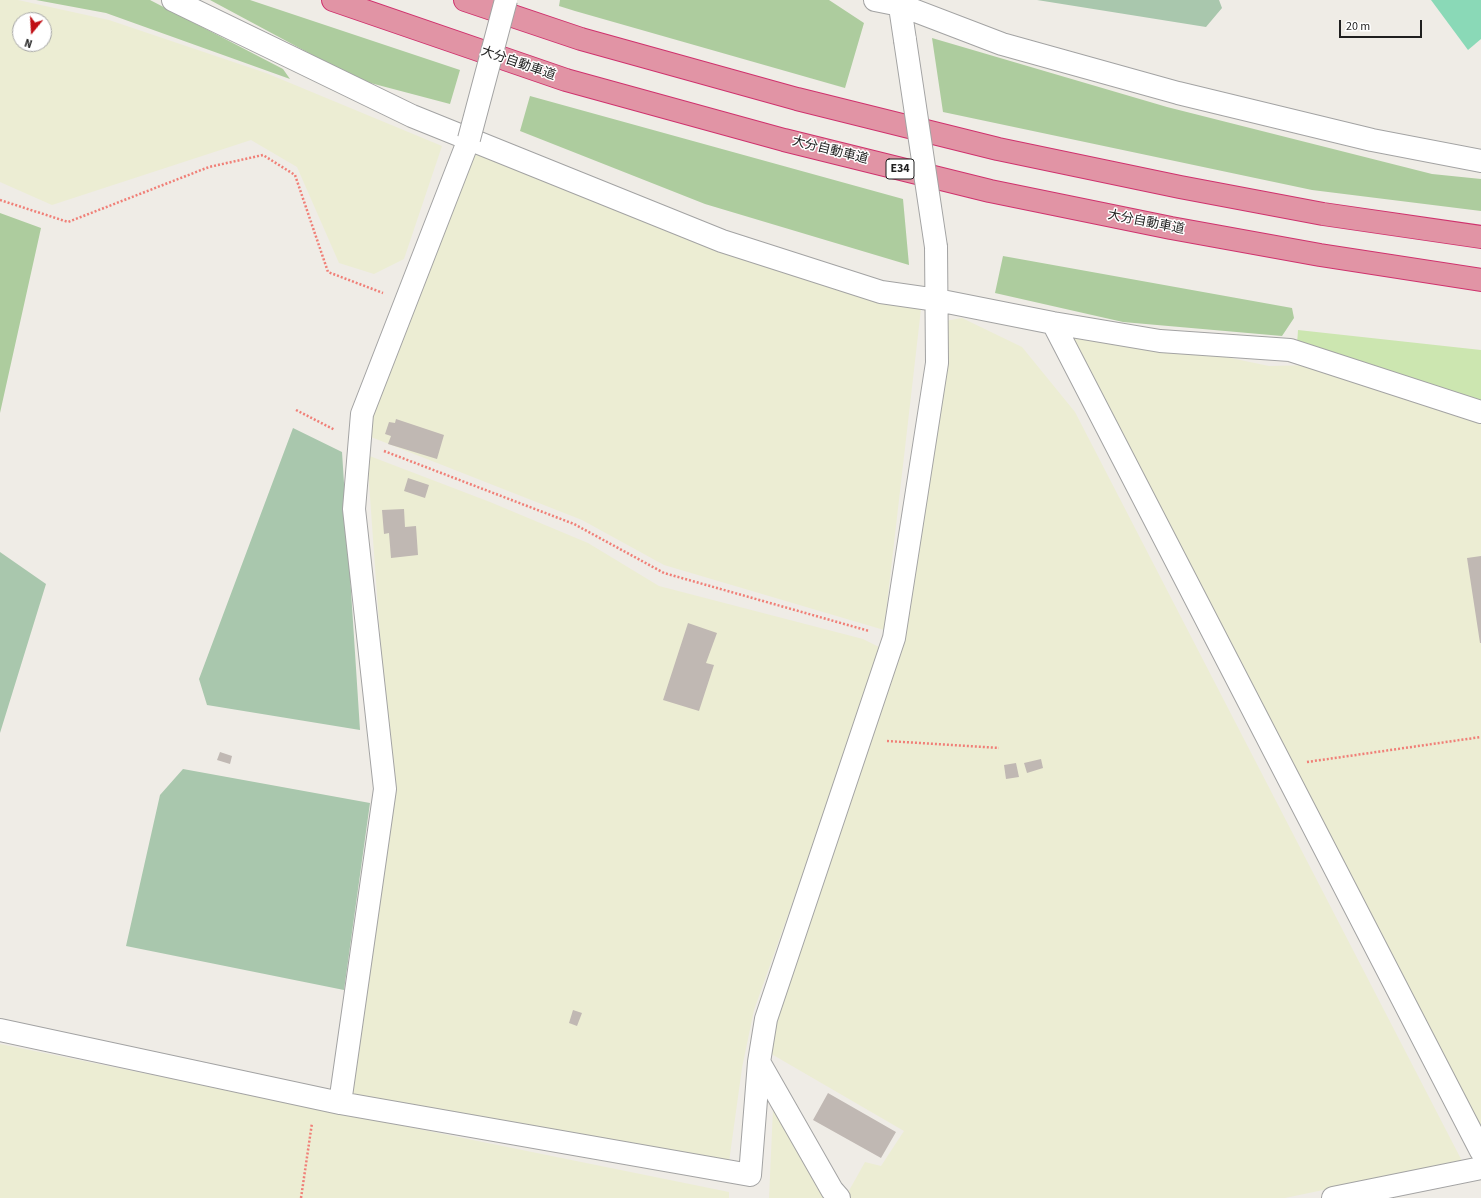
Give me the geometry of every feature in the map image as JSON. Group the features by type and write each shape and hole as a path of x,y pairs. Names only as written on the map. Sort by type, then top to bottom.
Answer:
{"highway":[{"name":"大分自動車道","path":"333,0 566,80 784,140 990,191 1201,234 1320,255 1481,280"},
{"path":"465,0 581,39 797,99 998,150 1180,188 1323,214 1481,237"}],"street":[{"path":"173,0 412,116 722,241 881,292 937,300 1053,323 1160,341 1290,350 1481,412"},
{"path":"340,1103 385,789 354,509 362,414 469,139 506,0"},
{"path":"875,0 900,2 1002,44 1178,94 1372,140 1481,161"},
{"path":"0,1030 340,1103 750,1175 759,1062 766,1019 894,638 937,363 936,246 900,2"},
{"path":"1053,323 1481,1150"},
{"path":"759,1062 832,1190 839,1198"},
{"path":"1332,1198 1481,1168"}],"path":[{"path":"0,200 68,222 209,167 263,155 295,175 328,272 406,302"},
{"path":"296,410 360,442 574,524 664,573 894,638"},
{"path":"1281,765 1481,737"},
{"path":"860,739 999,748"},
{"path":"301,1198 316,1097"}],"green space":[{"path":"0,0 18,0 109,20 266,73 442,146 404,259 374,274 339,263 297,167 251,140 52,205 0,182"},
{"path":"36,0 150,0 283,69 290,79 106,13"},
{"path":"210,0 250,0 460,70 450,104 359,80"},
{"path":"560,0 829,0 864,23 845,88 575,11 559,6"},
{"path":"1037,0 1219,0 1222,8 1206,27"},
{"path":"1431,0 1481,0 1481,39 1468,50"},
{"path":"932,38 1167,107 1432,174 1481,179 1481,211 1312,190 943,112"},
{"path":"530,96 903,199 909,265 705,204 520,131"},
{"path":"473,152 875,301 921,309 884,630 664,565 582,520 371,437 370,420"},
{"path":"0,213 41,228 0,413"},
{"path":"1003,256 1292,308 1294,318 1282,336 1123,322 995,293"},
{"path":"962,318 1022,347 1075,412 1462,1161 1285,1198 848,1198 846,1196 865,1162 881,1166 904,1131 768,1052 787,988 902,638 945,321"},
{"path":"1298,330 1481,350 1481,403 1297,345"},
{"path":"1065,331 1202,352 1269,366 1312,365 1481,422 1481,1133"},
{"path":"293,428 342,452 360,730 207,705 199,679"},
{"path":"367,455 490,502 588,543 659,586 863,639 879,647 880,658 754,1010 742,1068 729,1162 349,1097 391,791"},
{"path":"0,552 46,584 0,733"},
{"path":"183,769 370,803 344,990 126,946 160,795"},
{"path":"0,1044 729,1192 729,1198 0,1198"},
{"path":"773,1109 824,1191 830,1198 769,1198"}],"building":[{"path":"396,419 444,435 437,459 388,444 391,436 385,434 389,422 395,423"},
{"path":"408,478 429,485 425,498 404,491"},
{"path":"404,509 405,527 416,526 418,555 391,558 389,533 384,534 382,510"},
{"path":"1481,556 1481,643 1480,643 1467,558"},
{"path":"688,623 717,633 706,663 714,665 699,711 663,700"},
{"path":"220,752 232,756 230,764 217,760"},
{"path":"1041,759 1043,768 1027,773 1024,763"},
{"path":"1016,763 1019,777 1006,779 1004,765"},
{"path":"573,1010 582,1013 577,1026 569,1023"},
{"path":"828,1093 896,1132 881,1158 813,1120"}]}
